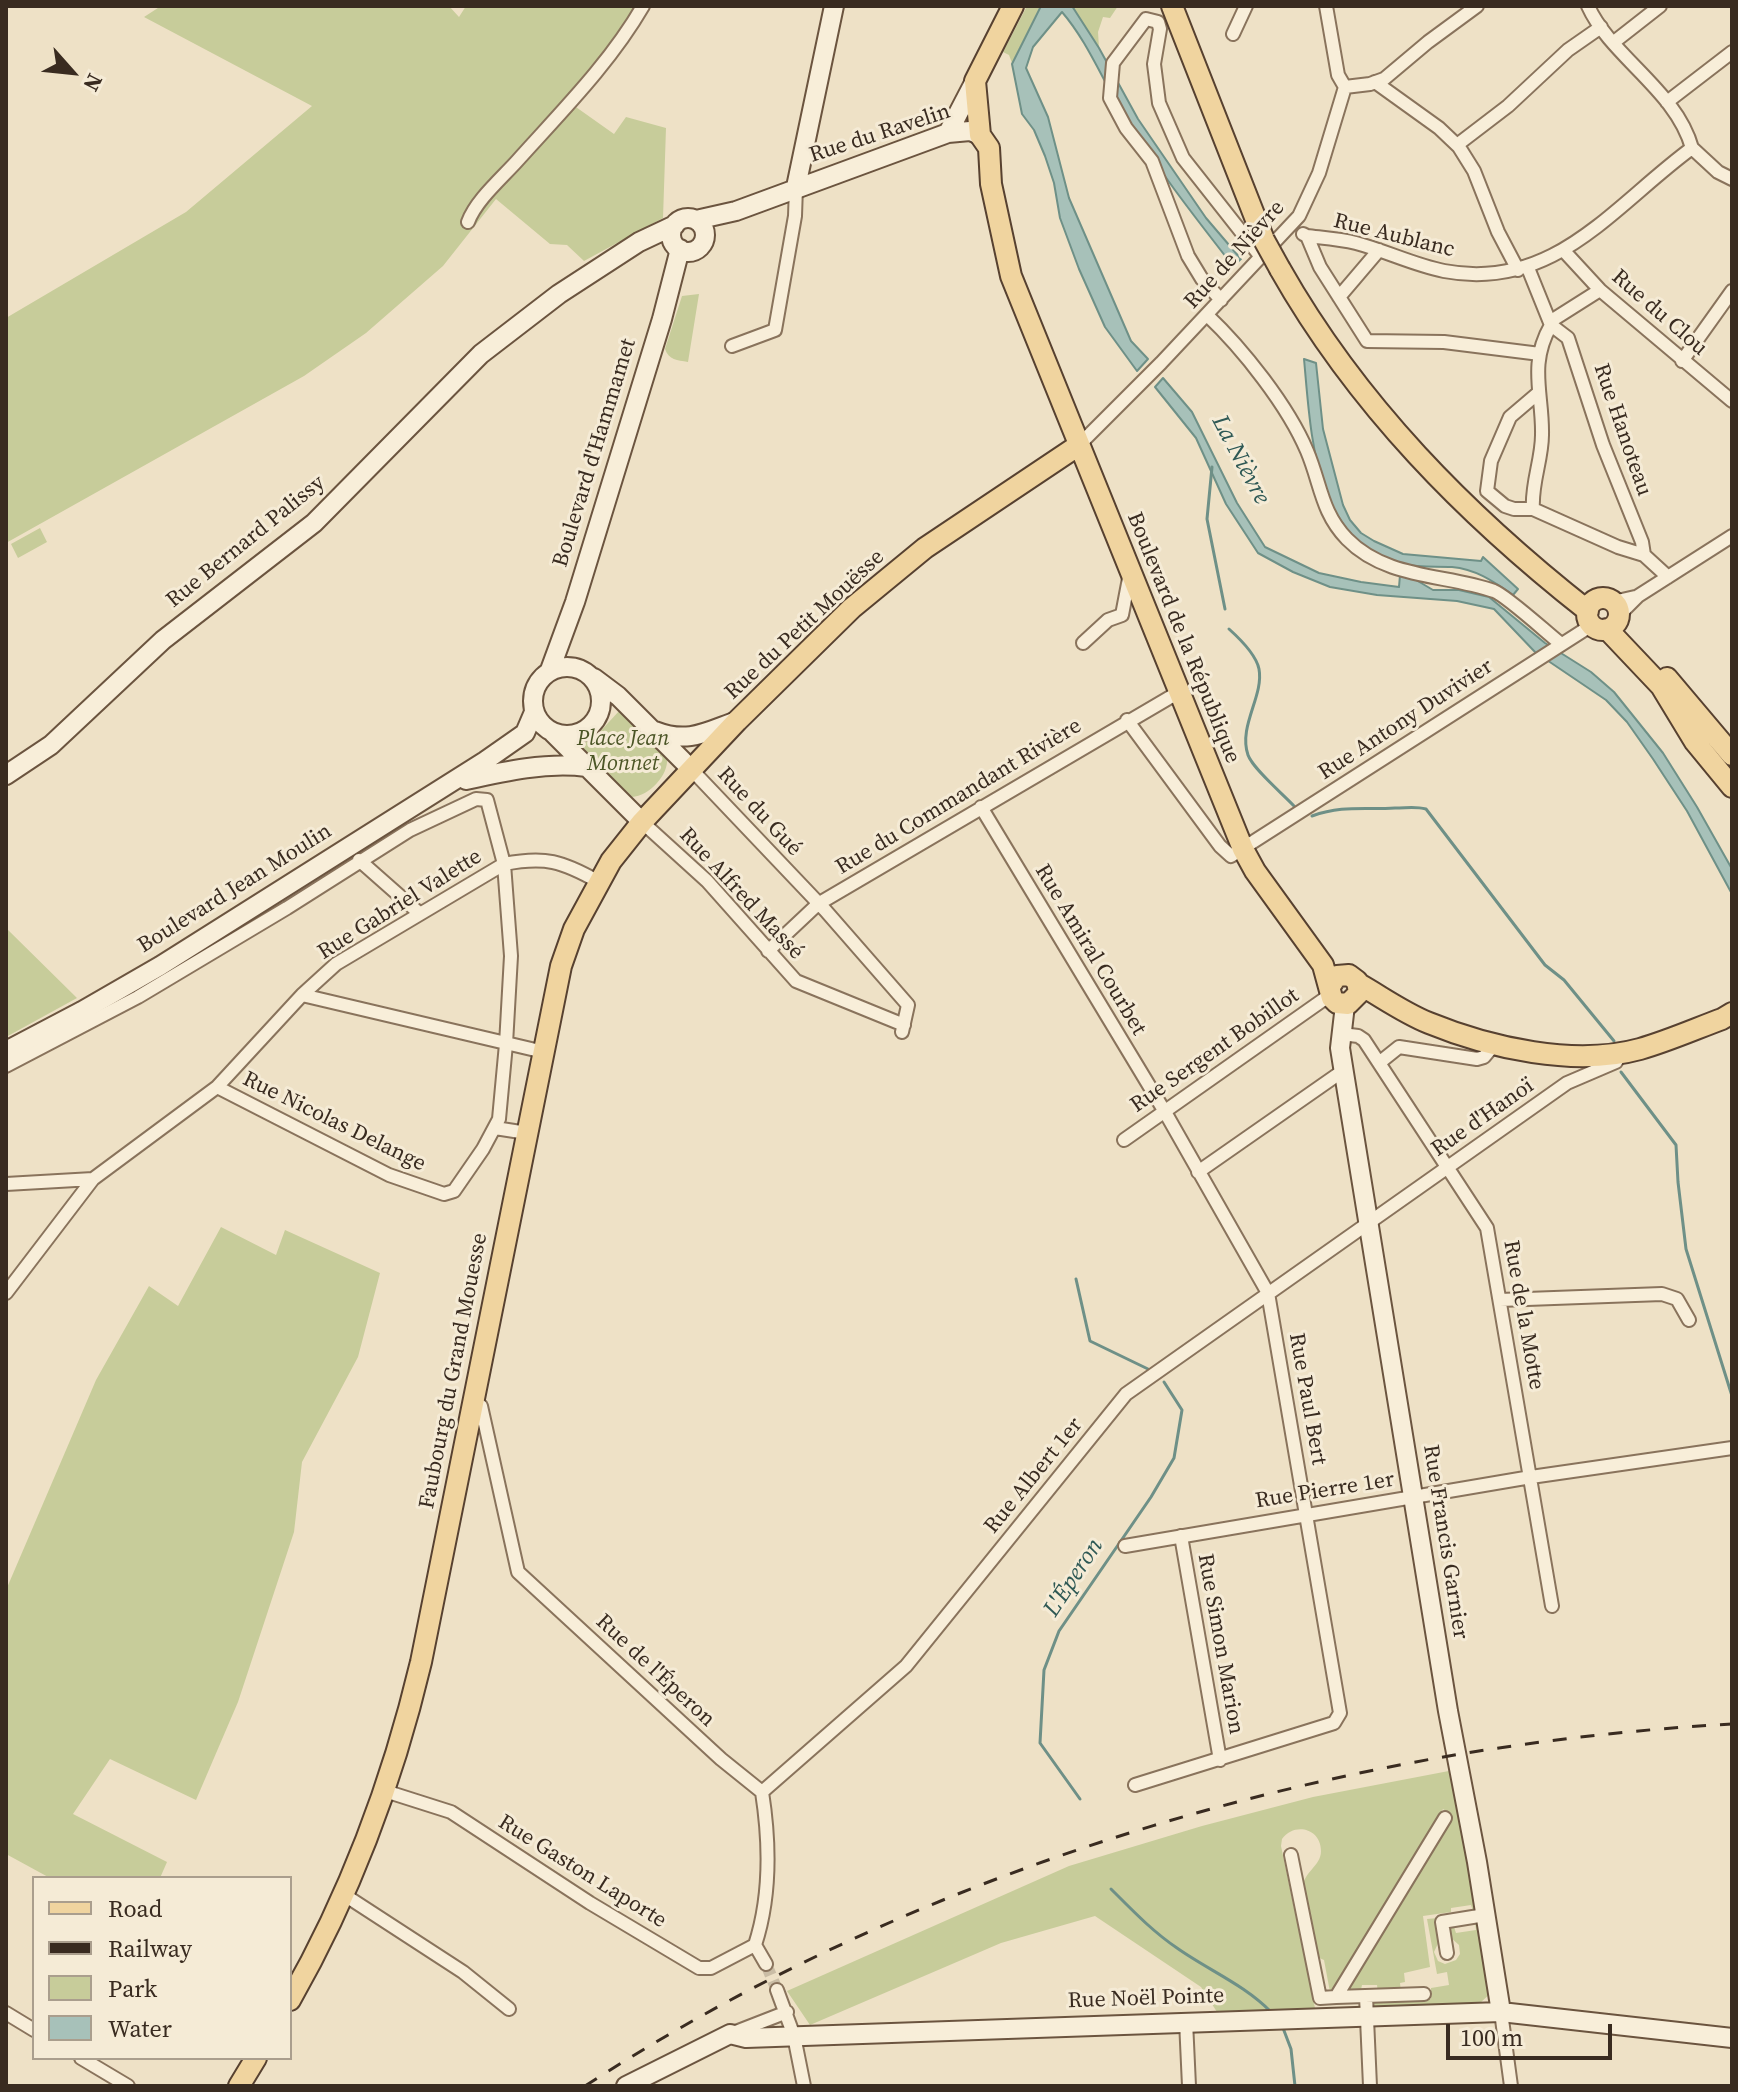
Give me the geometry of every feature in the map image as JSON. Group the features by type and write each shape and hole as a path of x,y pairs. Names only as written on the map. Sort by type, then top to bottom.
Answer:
{"main road":[{"path":"975,81 1013,6"},
{"path":"1172,6 1285,266 1358,366 1418,438 1515,534 1604,615 1732,755"},
{"path":"1187,6 1272,239"},
{"name":"Boulevard de la République","path":"975,81 980,135 989,148 991,184 1011,276 1179,692 1243,849 1255,871 1344,991"},
{"name":"Rue du Petit Mouësse","path":"691,769 852,608 925,548 1079,445"},
{"path":"1604,615 1661,686 1695,742 1732,787"},
{"name":"Faubourg du Grand Mouesse","path":"292,1996 343,1894 385,1791 403,1736 476,1428 473,1402 561,966 574,929 611,861 691,769"},
{"path":"1344,991 1400,1007 1427,1022 1494,1045 1559,1054 1622,1052 1649,1045 1732,1013"},
{"path":"239,2086 255,2060"}],"street":[{"path":"468,222 588,81 630,28 643,6"},
{"name":"Rue du Ravelin","path":"796,187 834,6"},
{"path":"1233,34 1246,6"},
{"path":"1326,6 1338,75 1345,87 1384,79 1477,6"},
{"path":"1588,6 1601,27 1667,102 1689,136 1692,148 1718,172 1732,179"},
{"path":"1614,42 1660,6"},
{"path":"1221,300 1202,279 1188,256 1152,161 1126,128 1110,98 1113,63 1146,19 1158,22 1160,29 1154,64 1159,103 1183,158 1272,239 1307,236 1320,267 1367,341 1444,342 1540,354"},
{"path":"1457,145 1508,106 1568,50 1601,27"},
{"path":"1667,102 1732,52"},
{"path":"948,133 975,81"},
{"name":"Rue Hanoteau","path":"1375,82 1439,128 1457,145 1474,171 1498,232 1523,269 1551,323 1568,338 1603,445 1642,542 1644,555"},
{"name":"Rue de Nièvre","path":"1079,445 1207,315 1272,239 1299,216 1314,185 1345,87"},
{"name":"Rue du Ravelin","path":"700,227 796,187 948,133 970,131 980,135"},
{"name":"Rue Aublanc","path":"1307,236 1342,240 1439,270 1462,274 1491,275 1523,269 1564,251 1607,221 1692,148"},
{"path":"803,156 822,178"},
{"path":"732,346 775,330 795,216 796,187"},
{"name":"Rue Bernard Palissy","path":"6,775 73,727 126,672 163,640 314,523 481,354 559,294 625,253 659,240 679,241 682,219 700,227"},
{"name":"Boulevard d'Hammamet","path":"550,670 575,602 662,319 679,241 699,247 700,227"},
{"path":"1339,297 1379,250"},
{"name":"Rue du Clou","path":"1564,251 1600,290 1732,401"},
{"path":"1533,509 1532,497 1542,435 1537,394 1544,337 1551,323 1600,290"},
{"path":"1682,361 1732,291"},
{"path":"1207,315 1237,347 1285,410 1308,454 1332,521 1350,542 1388,566 1498,592 1561,644"},
{"path":"1537,394 1510,417 1491,461 1486,480 1487,491 1505,506 1533,509 1618,547 1644,555 1668,577"},
{"name":"Rue Antony Duvivier","path":"1243,849 1604,615 1732,536"},
{"path":"1083,643 1108,620 1122,615 1130,570"},
{"name":"Boulevard d'Hammamet","path":"575,602 571,643 584,671"},
{"path":"642,822 538,720 534,712 533,693 542,676 550,670 570,666 584,671 618,696 691,769"},
{"path":"485,761 552,732 575,734 585,730 599,714 600,692 584,671"},
{"name":"Rue du Commandant Rivière","path":"768,951 818,904 1179,692"},
{"path":"485,761 525,733 534,712"},
{"path":"1127,720 1225,853 1231,856 1243,849"},
{"path":"653,730 690,738 737,721"},
{"name":"Boulevard Jean Moulin","path":"6,1051 160,966 485,761"},
{"path":"451,783 538,767 587,767"},
{"name":"Rue du Gué","path":"691,769 908,1005 903,1028"},
{"path":"6,1066 138,997 410,830 476,799 487,800 504,864 511,956 506,1044 499,1119 495,1128 527,1133"},
{"name":"Rue Amiral Courbet","path":"981,807 1165,1112"},
{"name":"Rue Alfred Massé","path":"642,822 707,881 796,981 903,1028"},
{"name":"Rue Gabriel Valette","path":"6,1293 93,1179 217,1087 302,995 336,964 504,864 530,859 549,860 599,882"},
{"path":"359,860 419,913"},
{"name":"Rue Sergent Bobillot","path":"1124,1140 1344,991"},
{"name":"Rue Francis Garnier","path":"1344,991 1340,1048 1511,2086"},
{"path":"302,995 544,1052"},
{"name":"Rue de la Motte","path":"1342,1034 1361,1038 1487,1228 1552,1606"},
{"path":"1379,1063 1399,1047 1477,1059 1484,1057 1494,1045"},
{"name":"Rue d'Hanoï","path":"1368,1222 1567,1083 1616,1062 1622,1052"},
{"path":"1559,1054 1567,1083"},
{"path":"1198,1172 1344,1073"},
{"name":"Rue Nicolas Delange","path":"217,1087 389,1175 444,1194 454,1191 495,1128"},
{"name":"Rue Paul Bert","path":"1165,1112 1268,1293 1308,1514 1340,1717 1334,1723 1220,1760"},
{"path":"6,1184 93,1179"},
{"name":"Rue Albert 1er","path":"762,1792 906,1666 1126,1394 1368,1222"},
{"path":"1500,1300 1662,1294 1677,1299 1689,1320"},
{"name":"Rue de l'Éperon","path":"476,1428 518,1572 721,1759 762,1792"},
{"name":"Rue Pierre 1er","path":"1125,1546 1531,1477 1732,1448"},
{"name":"Rue Simon Marion","path":"1181,1536 1220,1760"},
{"path":"1135,1785 1220,1760"},
{"name":"Rue Gaston Laporte","path":"385,1791 451,1812 590,1903 699,1968 711,1968 755,1945"},
{"path":"762,1792 768,1845 764,1916 755,1945 766,1964"},
{"path":"1336,1997 1445,1818"},
{"path":"1291,1855 1320,1998 1424,1994"},
{"path":"343,1894 463,1972 509,2009"},
{"path":"1447,1953 1442,1922 1485,1915"},
{"path":"777,1990 794,2036 804,2086"},
{"path":"1366,1996 1370,2086"},
{"path":"626,2086 730,2034 787,2012"},
{"name":"Rue Noël Pointe","path":"730,2034 746,2038 1501,2012 1732,2038"},
{"path":"6,2013 32,2029"},
{"path":"1186,2021 1189,2086"},
{"path":"84,2060 128,2086"}],"green space":[{"path":"161,6 449,6 459,17 466,6 636,6 623,29 566,100 614,134 626,117 666,128 663,218 584,261 567,245 550,244 496,199 443,266 366,333 304,376 6,543 6,318 186,212 312,106 144,17"},
{"path":"1027,6 1040,6 1012,63 1009,55 1003,52"},
{"path":"1072,6 1118,6 1110,18 1103,17 1098,32 1099,48"},
{"path":"699,294 688,362 674,359 665,349 682,296"},
{"path":"40,528 47,542 18,558 11,544"},
{"name":"Place Jean Monnet","path":"620,710 667,758 665,771 657,784 638,796 632,797 579,746 596,736"},
{"path":"6,928 77,998 6,1037"},
{"path":"221,1227 276,1255 285,1230 380,1273 358,1357 302,1462 294,1532 238,1702 196,1800 110,1759 73,1814 167,1862 161,1876 46,1876 6,1854 6,1590 96,1380 149,1286 178,1306"},
{"path":"1454,1770 1478,1910 1473,1911 1471,1905 1423,1916 1430,1967 1404,1973 1401,1992 1378,1993 1377,1985 1362,1985 1360,1994 1345,1995 1451,1814 1443,1809 1330,1992 1324,1960 1317,1957 1303,1889 1305,1878 1320,1857 1320,1843 1312,1833 1300,1829 1293,1830 1282,1839 1315,2008 1217,2012 1201,1987 1095,1916 1001,1943 810,2025 787,1991 1069,1866 1313,1797"},
{"path":"1438,1918 1441,1937 1434,1952 1438,1961 1445,1964 1456,1960 1460,1954 1459,1945 1450,1937 1447,1925 1453,1924 1456,1933 1476,1930 1475,1922 1480,1922 1492,1992 1480,2003 1374,2007 1374,2002 1431,1999 1431,1988 1449,1985 1447,1972 1437,1974 1427,1919"}],"water":[{"path":"1041,6 1072,6 1138,119 1206,218 1241,259 1233,266 1175,190 1135,132 1087,48 1062,12 1033,47 1026,68 1048,117 1069,198 1131,341 1148,359 1137,371 1105,327 1079,269 1060,218 1045,156 1034,130 1022,114 1012,64"},
{"path":"1304,359 1316,363 1323,429 1343,505 1361,533 1403,554 1481,561 1483,557 1518,589 1513,595 1469,570 1404,564 1374,552 1351,534 1334,510 1322,482 1310,419"},
{"name":"La Nièvre","path":"1163,378 1192,412 1237,503 1265,547 1319,573 1399,587 1400,575 1411,577 1433,590 1459,590 1489,597 1545,643 1591,672 1614,692 1663,753 1697,807 1732,869 1732,894 1687,811 1627,722 1606,700 1535,652 1494,609 1457,601 1377,595 1330,587 1258,553 1226,504 1196,438 1155,387"}],"waterway":[{"path":"1212,467 1207,519 1225,609"},
{"path":"1229,629 1251,652 1259,669 1258,690 1246,733 1248,755 1294,806"},
{"path":"1312,816 1344,809 1426,809 1545,965 1564,980 1614,1041"},
{"path":"1621,1072 1676,1145 1686,1249 1732,1396"},
{"name":"L'Éperon","path":"1076,1279 1090,1341 1148,1369"},
{"name":"L'Éperon","path":"1080,1799 1040,1743 1044,1670 1059,1631 1151,1497 1174,1458 1182,1410 1164,1382"},
{"name":"L'Éperon","path":"1111,1889 1168,1941 1238,1986 1271,2012"},
{"name":"L'Éperon","path":"1283,2028 1291,2049 1295,2086"}],"tunnel":[{"path":"766,1964 777,1990"}],"railway":[{"path":"585,2086 715,2008 851,1940 991,1881 1135,1831 1282,1790 1432,1759 1582,1737 1732,1724"}]}
